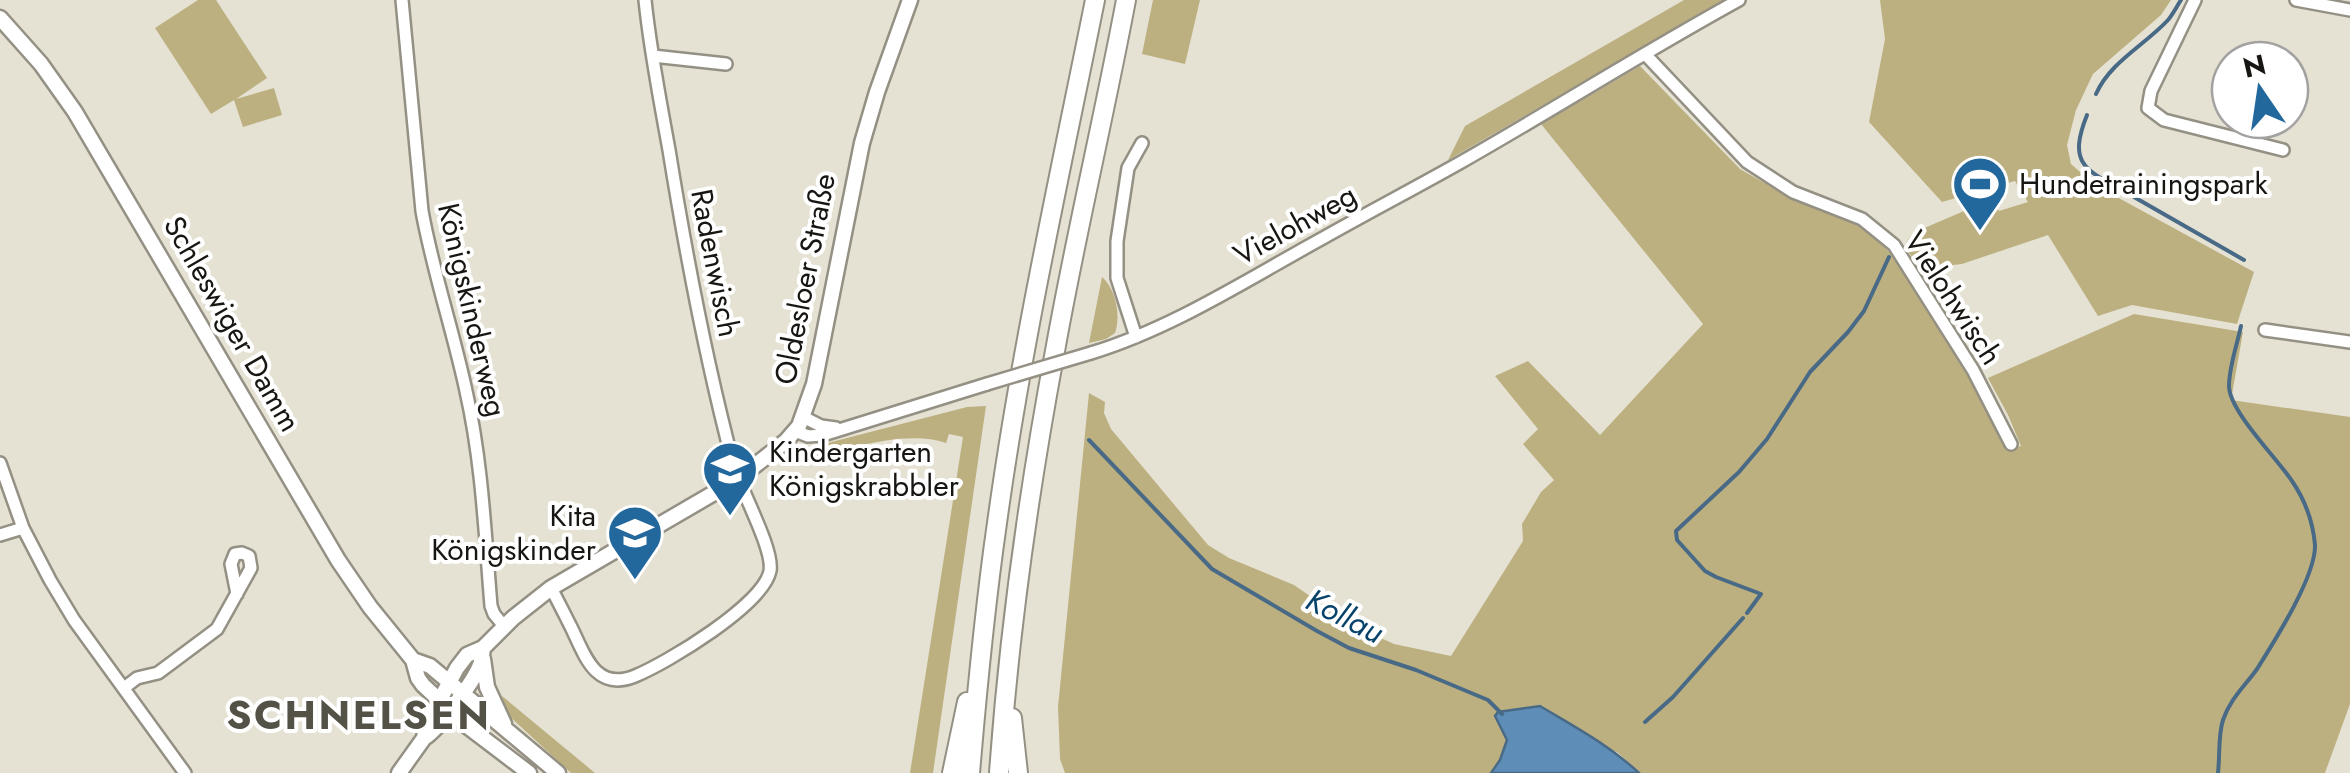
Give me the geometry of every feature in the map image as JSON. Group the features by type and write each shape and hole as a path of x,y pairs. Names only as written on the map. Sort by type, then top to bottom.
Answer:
{"highway":[{"path":"970,773 979,664 1018,390 1097,0"},
{"path":"999,773 1030,498 1054,352 1124,0"},
{"path":"952,773 964,710 979,664"},
{"path":"1007,678 1018,773"}],"main road":[{"name":"Oldesloer Straße","path":"444,706 462,692 480,666 483,652 504,626 551,588 738,479 795,431 804,417 814,382 862,143 910,0"},
{"name":"Schleswiger Damm","path":"0,18 76,112 338,560 370,608 413,660 418,678 444,706 529,773"},
{"name":"Oldesloer Straße","path":"399,773 424,738 434,732 450,682 467,655 483,652"},
{"path":"483,652 488,688 506,729"},
{"name":"Schleswiger Damm","path":"413,660 430,666 558,773"}],"street":[{"name":"Königskinderweg","path":"402,0 422,211 478,452 491,606 504,626"},
{"name":"Radenwisch","path":"551,588 587,662 605,678 620,681 671,659 752,598 768,577 770,558 738,479 702,328 677,203 645,0"},
{"name":"Vielohweg","path":"795,431 813,436 830,434 1091,353 1191,311 1740,0"},
{"path":"2195,0 2151,91 2148,108 2164,120 2283,150"},
{"path":"2296,0 2350,10"},
{"name":"Vielohwisch","path":"1645,54 1748,162 1793,192 1862,219 1894,245 1973,370 2010,444"},
{"path":"653,56 726,64"},
{"path":"1136,336 1117,278 1117,240 1128,168 1142,143"},
{"path":"2265,330 2350,342"},
{"path":"804,417 826,428 845,427"},
{"path":"0,463 23,528 50,580 74,620 185,773"},
{"path":"0,535 23,528"},
{"path":"124,688 138,678 158,672 218,630 237,594"}],"shaded area":[{"path":"198,0 216,0 267,78 236,99 274,88 282,115 243,127 234,100 211,114 155,28"},
{"path":"1153,0 1200,0 1185,64 1142,54"},
{"path":"1684,0 1726,0 1448,160 1465,126"},
{"path":"1880,0 2171,0 2161,15 2093,74 2076,110 2067,145 2071,164 2095,185 2254,272 2237,324 2132,305 2098,316 2048,235 1962,264 1927,268 1924,263 1918,267 1905,246 1915,232 1992,199 1999,211 2028,202 2015,181 1942,202 1869,122 1885,39"},
{"path":"1640,66 1740,169 1798,202 1860,222 1892,255 1969,370 2006,450 2021,446 1988,378 2134,314 2243,332 2231,400 2350,417 2350,704 2325,773 1639,773 1617,752 1498,712 1495,716 1507,740 1491,773 1065,773 1060,759 1058,707 1089,393 1105,402 1104,413 1111,429 1208,545 1294,585 1352,625 1394,644 1451,656 1523,541 1522,524 1541,492 1554,480 1523,444 1538,429 1495,376 1528,361 1600,435 1703,324 1541,124"},
{"path":"1102,277 1114,296 1117,326 1106,339 1089,343"},
{"path":"986,406 933,773 910,773 963,437 949,434 946,443 930,439 894,440 804,459 816,446 967,407"},
{"path":"502,696 595,773 571,773 507,714"}],"water":[{"path":"1540,706 1604,745 1639,773 1491,773 1507,740 1495,716 1498,712"}],"waterway":[{"path":"2096,94 2110,72 2168,20 2181,0"},
{"path":"2087,115 2079,145 2084,164 2126,192"},
{"path":"2134,197 2244,260"},
{"path":"1747,613 1761,594 1705,571 1677,540 1676,531 1739,472 1767,439 1810,372 1864,311 1889,257"},
{"path":"2218,773 2220,732 2226,712 2293,608 2309,574 2315,545 2297,488 2245,421 2231,396 2230,371 2241,326"},
{"name":"Kollau","path":"1089,440 1212,569 1349,648 1488,700 1502,714"},
{"path":"1645,722 1673,697 1743,618"}],"place":[{"name":"Hundetrainingspark","path":"1980,233"},
{"name":"Kindergarten Königskrabbler","path":"730,518"},
{"name":"Kita Königskinder","path":"635,582"}],"district":[{"name":"SCHNELSEN","path":"359,715"}]}
